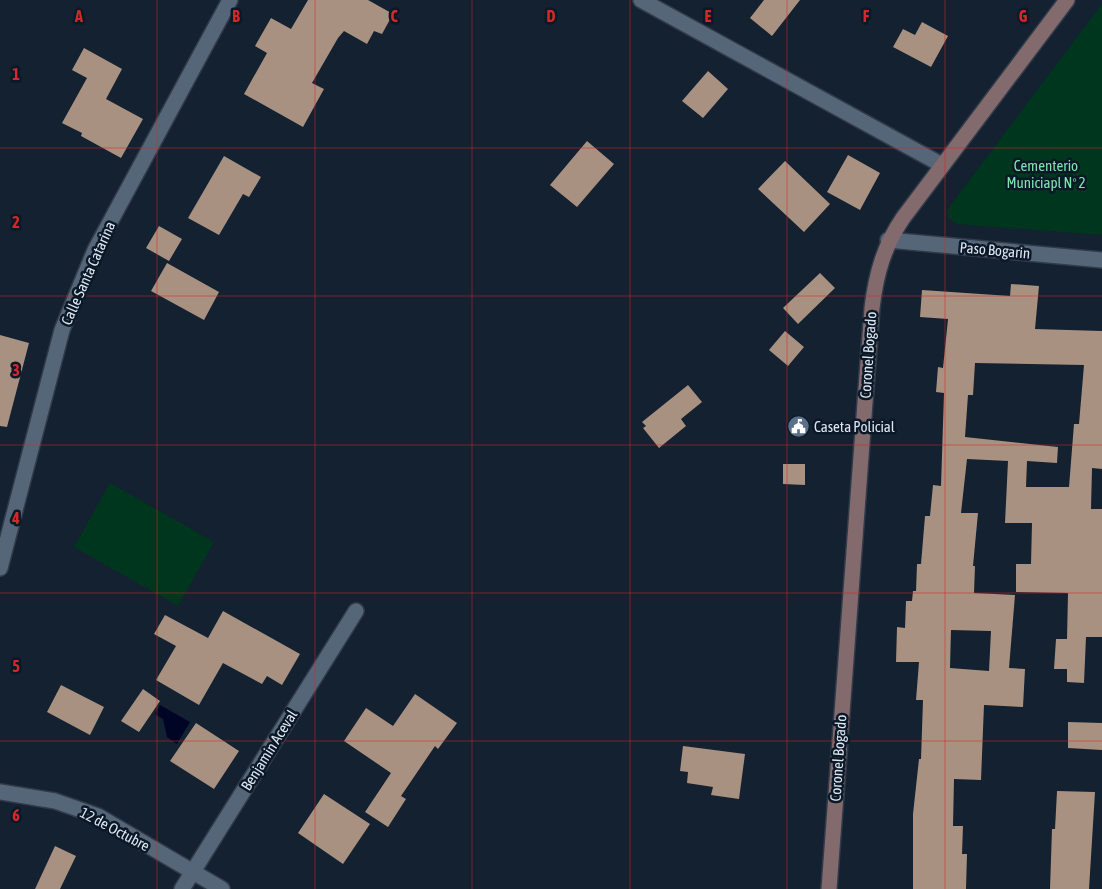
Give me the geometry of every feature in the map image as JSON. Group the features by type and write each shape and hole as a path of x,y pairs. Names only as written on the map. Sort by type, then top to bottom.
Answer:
{"street":[{"name":"Calle Santa Catarina","path":"0,568 62,330 95,250 230,0"},
{"path":"641,0 942,164"},
{"name":"Coronel Bogado","path":"829,889 872,308 879,267 888,240 942,164 1066,0"},
{"name":"Paso Bogarin","path":"888,240 1102,260"},
{"name":"Benjamin Aceval","path":"182,889 356,611"},
{"name":"12 de Octubre","path":"0,792 55,801 98,816 222,889"}],"green space":[{"name":"Cementerio Municiapl Nº 2","path":"1102,4 1102,235 957,224 949,219 947,212 952,203"},
{"path":"110,483 214,542 178,606 74,547"}],"water":[{"path":"160,705 190,722 177,744 167,737 163,719 155,714"}],"building":[{"path":"308,0 368,0 393,14 382,34 374,31 367,44 344,31 338,38 312,83 324,89 303,127 244,94 267,53 255,46 271,18 291,29"},
{"path":"764,0 800,0 772,36 750,18"},
{"path":"922,22 948,36 931,67 893,47 903,29 915,35"},
{"path":"84,48 122,69 106,99 143,119 121,158 81,136 82,133 62,123 87,78 72,70"},
{"path":"708,71 728,89 703,118 682,101"},
{"path":"587,141 614,164 577,207 550,185"},
{"path":"848,155 880,173 860,210 827,192"},
{"path":"224,156 261,177 249,197 243,194 219,235 188,218"},
{"path":"785,161 830,204 804,232 758,189"},
{"path":"159,226 182,239 169,261 146,248"},
{"path":"167,263 219,292 204,320 151,291"},
{"path":"820,273 835,288 798,324 783,308"},
{"path":"1011,284 1039,286 1035,329 1102,331 1102,469 1092,468 1091,509 1102,509 1102,637 1086,637 1084,683 1067,682 1067,669 1054,669 1056,639 1067,639 1068,593 1016,592 1016,564 1031,564 1032,523 1005,523 1008,461 967,459 961,513 978,513 973,566 975,566 974,593 1015,595 1009,668 1025,669 1023,707 984,705 981,780 954,779 953,826 963,826 962,854 967,854 966,889 913,889 913,814 919,759 921,759 923,700 916,700 919,662 896,662 897,627 905,628 906,601 912,601 913,591 916,591 917,564 921,564 925,516 930,516 933,485 941,486 944,393 936,392 938,367 943,368 948,319 920,317 922,290 1010,296","holes":["975,363 1084,365 1079,424 1074,424 1069,487 1026,487 1027,461 1057,463 1058,447 965,437 968,395 973,395","951,630 991,631 989,671 950,668"]},
{"path":"785,331 804,347 788,366 769,350"},
{"path":"0,335 29,343 7,427 0,426"},
{"path":"688,385 702,402 681,419 686,426 659,448 643,428 646,426 642,422"},
{"path":"783,464 805,464 805,485 783,484"},
{"path":"223,611 300,654 282,685 267,676 262,684 223,663 199,705 156,680 176,646 154,634 165,615 208,638"},
{"path":"61,685 104,707 90,735 47,712"},
{"path":"143,689 160,701 139,732 121,721"},
{"path":"415,694 457,723 438,749 435,746 401,796 406,799 388,827 365,812 391,773 344,741 366,708 393,726"},
{"path":"1068,722 1102,723 1102,750 1068,748"},
{"path":"196,723 239,751 214,789 170,761"},
{"path":"683,746 745,754 739,799 711,795 713,787 687,783 688,772 680,771"},
{"path":"1057,791 1095,792 1089,889 1050,889 1052,829 1055,829"},
{"path":"324,794 370,824 343,864 298,833"},
{"path":"55,846 76,856 60,889 35,889"}],"place":[{"name":"Caseta Policial","path":"798,426"}]}
